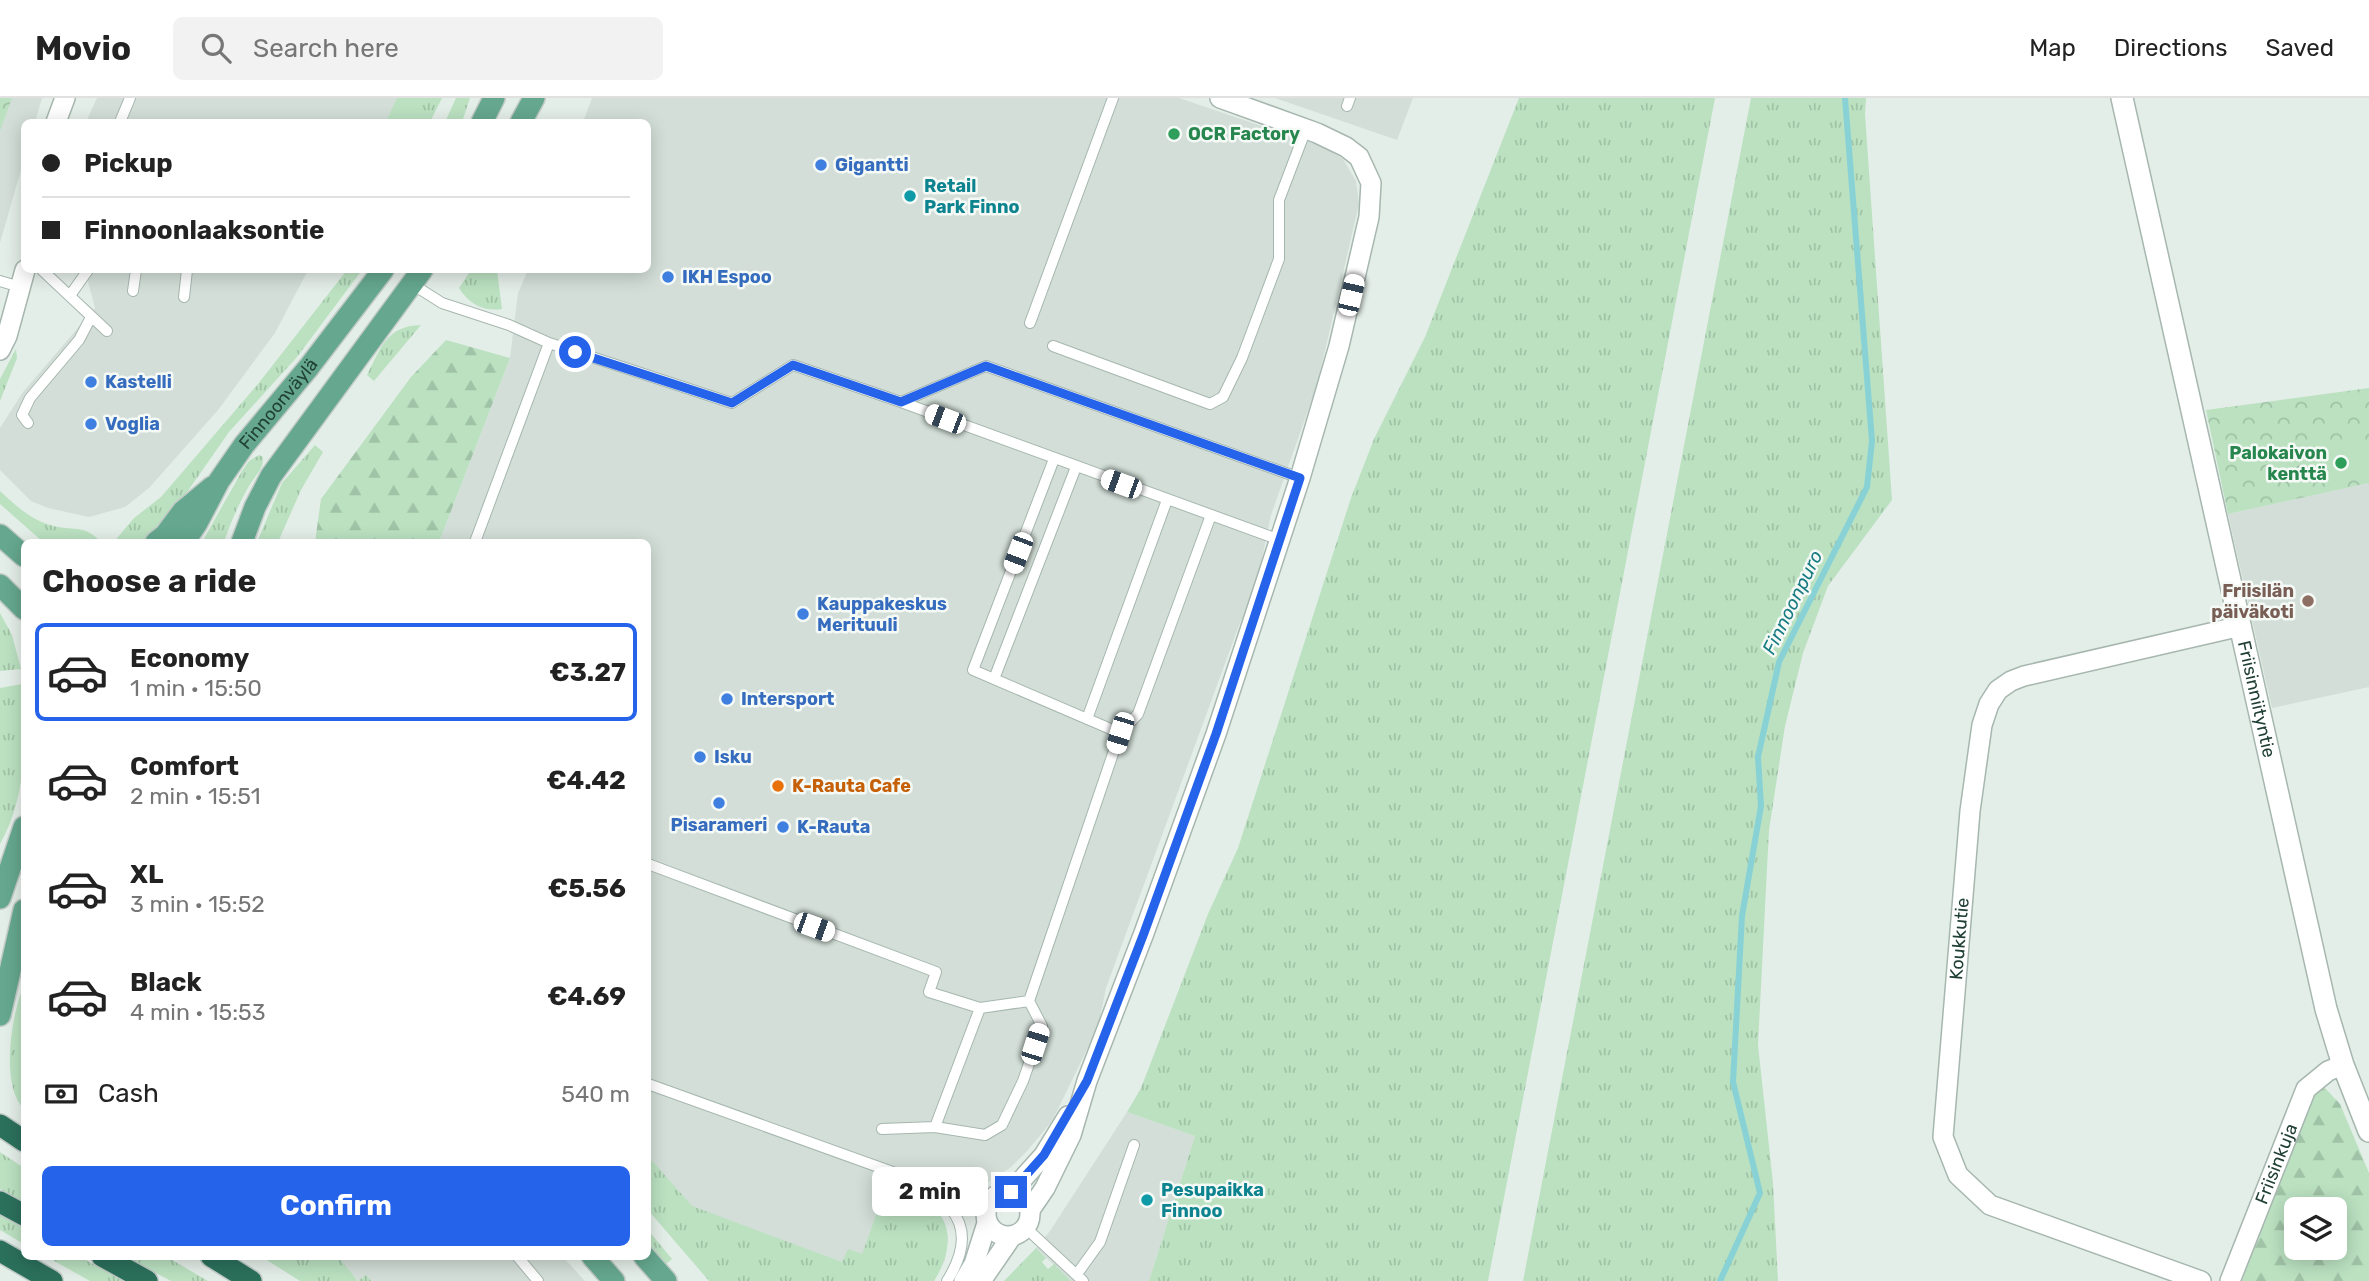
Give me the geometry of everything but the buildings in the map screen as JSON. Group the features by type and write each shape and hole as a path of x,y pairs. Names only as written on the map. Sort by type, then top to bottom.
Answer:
{"highway":[{"path":"0,1125 21,1139"},
{"path":"0,1202 21,1213"},
{"path":"0,1251 52,1281"},
{"path":"109,1260 147,1281"},
{"path":"217,1260 251,1281"}],"main road":[{"path":"484,119 494,98"},
{"path":"524,119 534,98"},
{"name":"Finnoonväylä","path":"186,539 219,481 244,445 309,367 381,273"},
{"name":"Finnoonväylä","path":"243,539 271,476 417,277"},
{"path":"160,539 183,511 219,481"},
{"path":"0,585 21,606"},
{"path":"0,898 21,836"},
{"path":"0,1015 21,923"},
{"path":"596,1260 614,1281"},
{"path":"648,1260 666,1281"}],"street":[{"path":"57,119 65,98"},
{"path":"981,1281 1023,1225 1060,1161 1216,734 1300,478 1339,346 1371,201 1371,183 1359,157 1334,141 1306,129 1220,98"},
{"name":"Friisinniityntie","path":"2122,98 2326,1009 2343,1065 2369,1131"},
{"path":"0,350 7,336 23,278"},
{"name":"Koukkutie","path":"2201,1281 1990,1205 1958,1175 1943,1137 1970,811 1982,725 1989,704 1998,691 2011,681 2024,676 2241,626"},
{"name":"Friisinkuja","path":"2230,1281 2306,1088 2328,1071 2343,1065"},
{"path":"1011,1192 1044,1155 1087,1081"},
{"path":"964,1281 976,1257 987,1214 997,1194 1011,1192 1023,1198 1023,1225"},
{"path":"987,1214 997,1234 1023,1225"}],"lane":[{"path":"121,119 130,98"},
{"path":"1030,323 1113,98"},
{"path":"1053,346 1210,404 1223,397 1242,358 1279,259 1279,201 1306,129"},
{"path":"45,273 107,331"},
{"path":"71,295 86,273"},
{"path":"133,291 136,273"},
{"path":"184,297 187,273"},
{"path":"417,277 442,303 549,343 732,403 793,365 1280,540"},
{"path":"0,281 23,278"},
{"path":"29,423 22,415 30,398 79,340 91,317"},
{"path":"476,539 549,343"},
{"path":"901,402 986,366 1300,478"},
{"path":"1054,459 973,670 1120,733"},
{"path":"994,679 1076,467"},
{"path":"1087,719 1167,500"},
{"path":"882,1129 935,1127 985,1135 1002,1125 1023,1081 1042,1026 1029,1001 1098,805 1120,733 1138,714 1211,515"},
{"path":"651,865 936,972 929,992 980,1008 1029,1001"},
{"path":"935,1127 980,1008"},
{"path":"651,1085 926,1186 987,1214"},
{"path":"1023,1225 1080,1277 1101,1242 1134,1145"},
{"path":"926,1186 951,1209 960,1226 962,1250 947,1281"},
{"path":"520,1260 538,1281"}],"shaded area":[{"path":"0,98 42,98 36,119 21,119 21,170 0,243"},
{"path":"97,98 411,98 402,119 87,119"},
{"path":"592,98 1179,98 1321,146 1343,159 1356,181 1359,204 1317,385 1271,515 1257,583 1106,988 1098,1027 1052,1121 1027,1151 1010,1168 985,1184 951,1179 933,1207 948,1237 945,1260 934,1281 798,1281 651,1178 651,539 440,539 510,358 518,293 527,273 651,273 651,119 584,119"},
{"path":"1275,98 1413,98 1397,140"},
{"path":"86,273 306,273 275,333 218,410 149,488 125,507 89,517 48,508 31,501 0,470 0,428 23,392 95,308"},
{"name":"Friisilän päiväkoti","path":"2369,483 2369,687 2272,708 2228,514"},
{"path":"1127,1112 1195,1136 1149,1281 1071,1281 1036,1248 1050,1231"},
{"path":"337,1260 566,1260 585,1281 359,1281"}],"green space":[{"path":"0,98 12,98 0,131"},
{"path":"397,98 442,98 432,119 387,119"},
{"path":"456,98 470,98 463,119 446,119"},
{"path":"1519,98 1715,98 1488,1281 1149,1281 1195,1136 1127,1112 1141,1088 1208,914 1238,848 1351,498 1374,439 1425,337"},
{"path":"1751,98 1866,98 1892,500 1828,586 1803,653 1785,726 1769,830 1758,1045 1773,1183 1778,1281 1523,1281"},
{"path":"345,273 360,273 297,357 229,432 156,532 147,539 117,539 134,518 161,497 258,384"},
{"path":"469,273 497,273 502,309 483,308 472,302 459,288"},
{"path":"421,325 374,381 367,375 381,348 392,334 409,326"},
{"path":"446,340 510,358 440,539 315,539 321,499 411,377"},
{"path":"16,349 17,358 0,401 0,379"},
{"path":"2369,388 2369,483 2228,514 2206,410"},
{"name":"Palokaivon kenttä","path":"2369,441 2369,474 2318,484 2312,452"},
{"path":"315,445 323,452 301,490 279,539 258,539 282,483"},
{"path":"259,455 263,457 259,472 242,499 225,539 204,539 242,471 249,461"},
{"path":"0,491 36,519 58,527 83,530 98,539 40,539 0,504"},
{"path":"0,613 12,635 21,669 0,671"},
{"path":"21,684 21,779 16,806 0,844 0,688"},
{"path":"21,993 21,1104 12,1084 10,1067 12,1032"},
{"path":"2325,1088 2340,1104 2369,1173 2369,1281 2242,1281 2308,1098 2315,1091"},
{"path":"0,1152 21,1166 21,1200 0,1189"},
{"path":"651,1159 692,1206 842,1262 848,1249 862,1254 887,1185 922,1200 940,1215 945,1223 948,1243 943,1263 934,1281 709,1281 651,1213"},
{"path":"0,1213 21,1224 21,1242 0,1230"},
{"path":"651,1234 672,1259 666,1264 651,1246"},
{"path":"1036,1248 1046,1258 1042,1262 1048,1269 1054,1264 1071,1281 1004,1281"},
{"path":"52,1260 86,1260 125,1281 90,1281"},
{"path":"131,1260 172,1260 208,1281 171,1281"},
{"path":"267,1260 340,1260 358,1281 300,1281"},
{"path":"366,1275 371,1281 358,1281"}],"waterway":[{"name":"Finnoonpuro","path":"1720,1281 1760,1193 1733,1082 1742,916 1761,806 1758,757 1779,662 1867,487 1872,441 1845,98"}],"place":[{"name":"OCR Factory","path":"1174,134"},
{"name":"Gigantti","path":"821,165"},
{"name":"Retail Park Finno","path":"910,196"},
{"name":"IKH Espoo","path":"668,277"},
{"name":"Kastelli","path":"91,382"},
{"name":"Voglia","path":"91,424"},
{"name":"Palokaivon kenttä","path":"2341,463"},
{"name":"Friisilän päiväkoti","path":"2308,601"},
{"name":"Kauppakeskus Merituuli","path":"803,614"},
{"name":"Intersport","path":"727,699"},
{"name":"Isku","path":"700,757"},
{"name":"K-Rauta Cafe","path":"778,786"},
{"name":"Pisarameri","path":"719,803"},
{"name":"K-Rauta","path":"783,827"},
{"name":"Pesupaikka Finnoo","path":"1147,1200"}],"route":[{"path":"575,352 732,403 793,365 901,402 986,366 1300,478 1216,734 1087,1081 1044,1155 1011,1192"}]}
